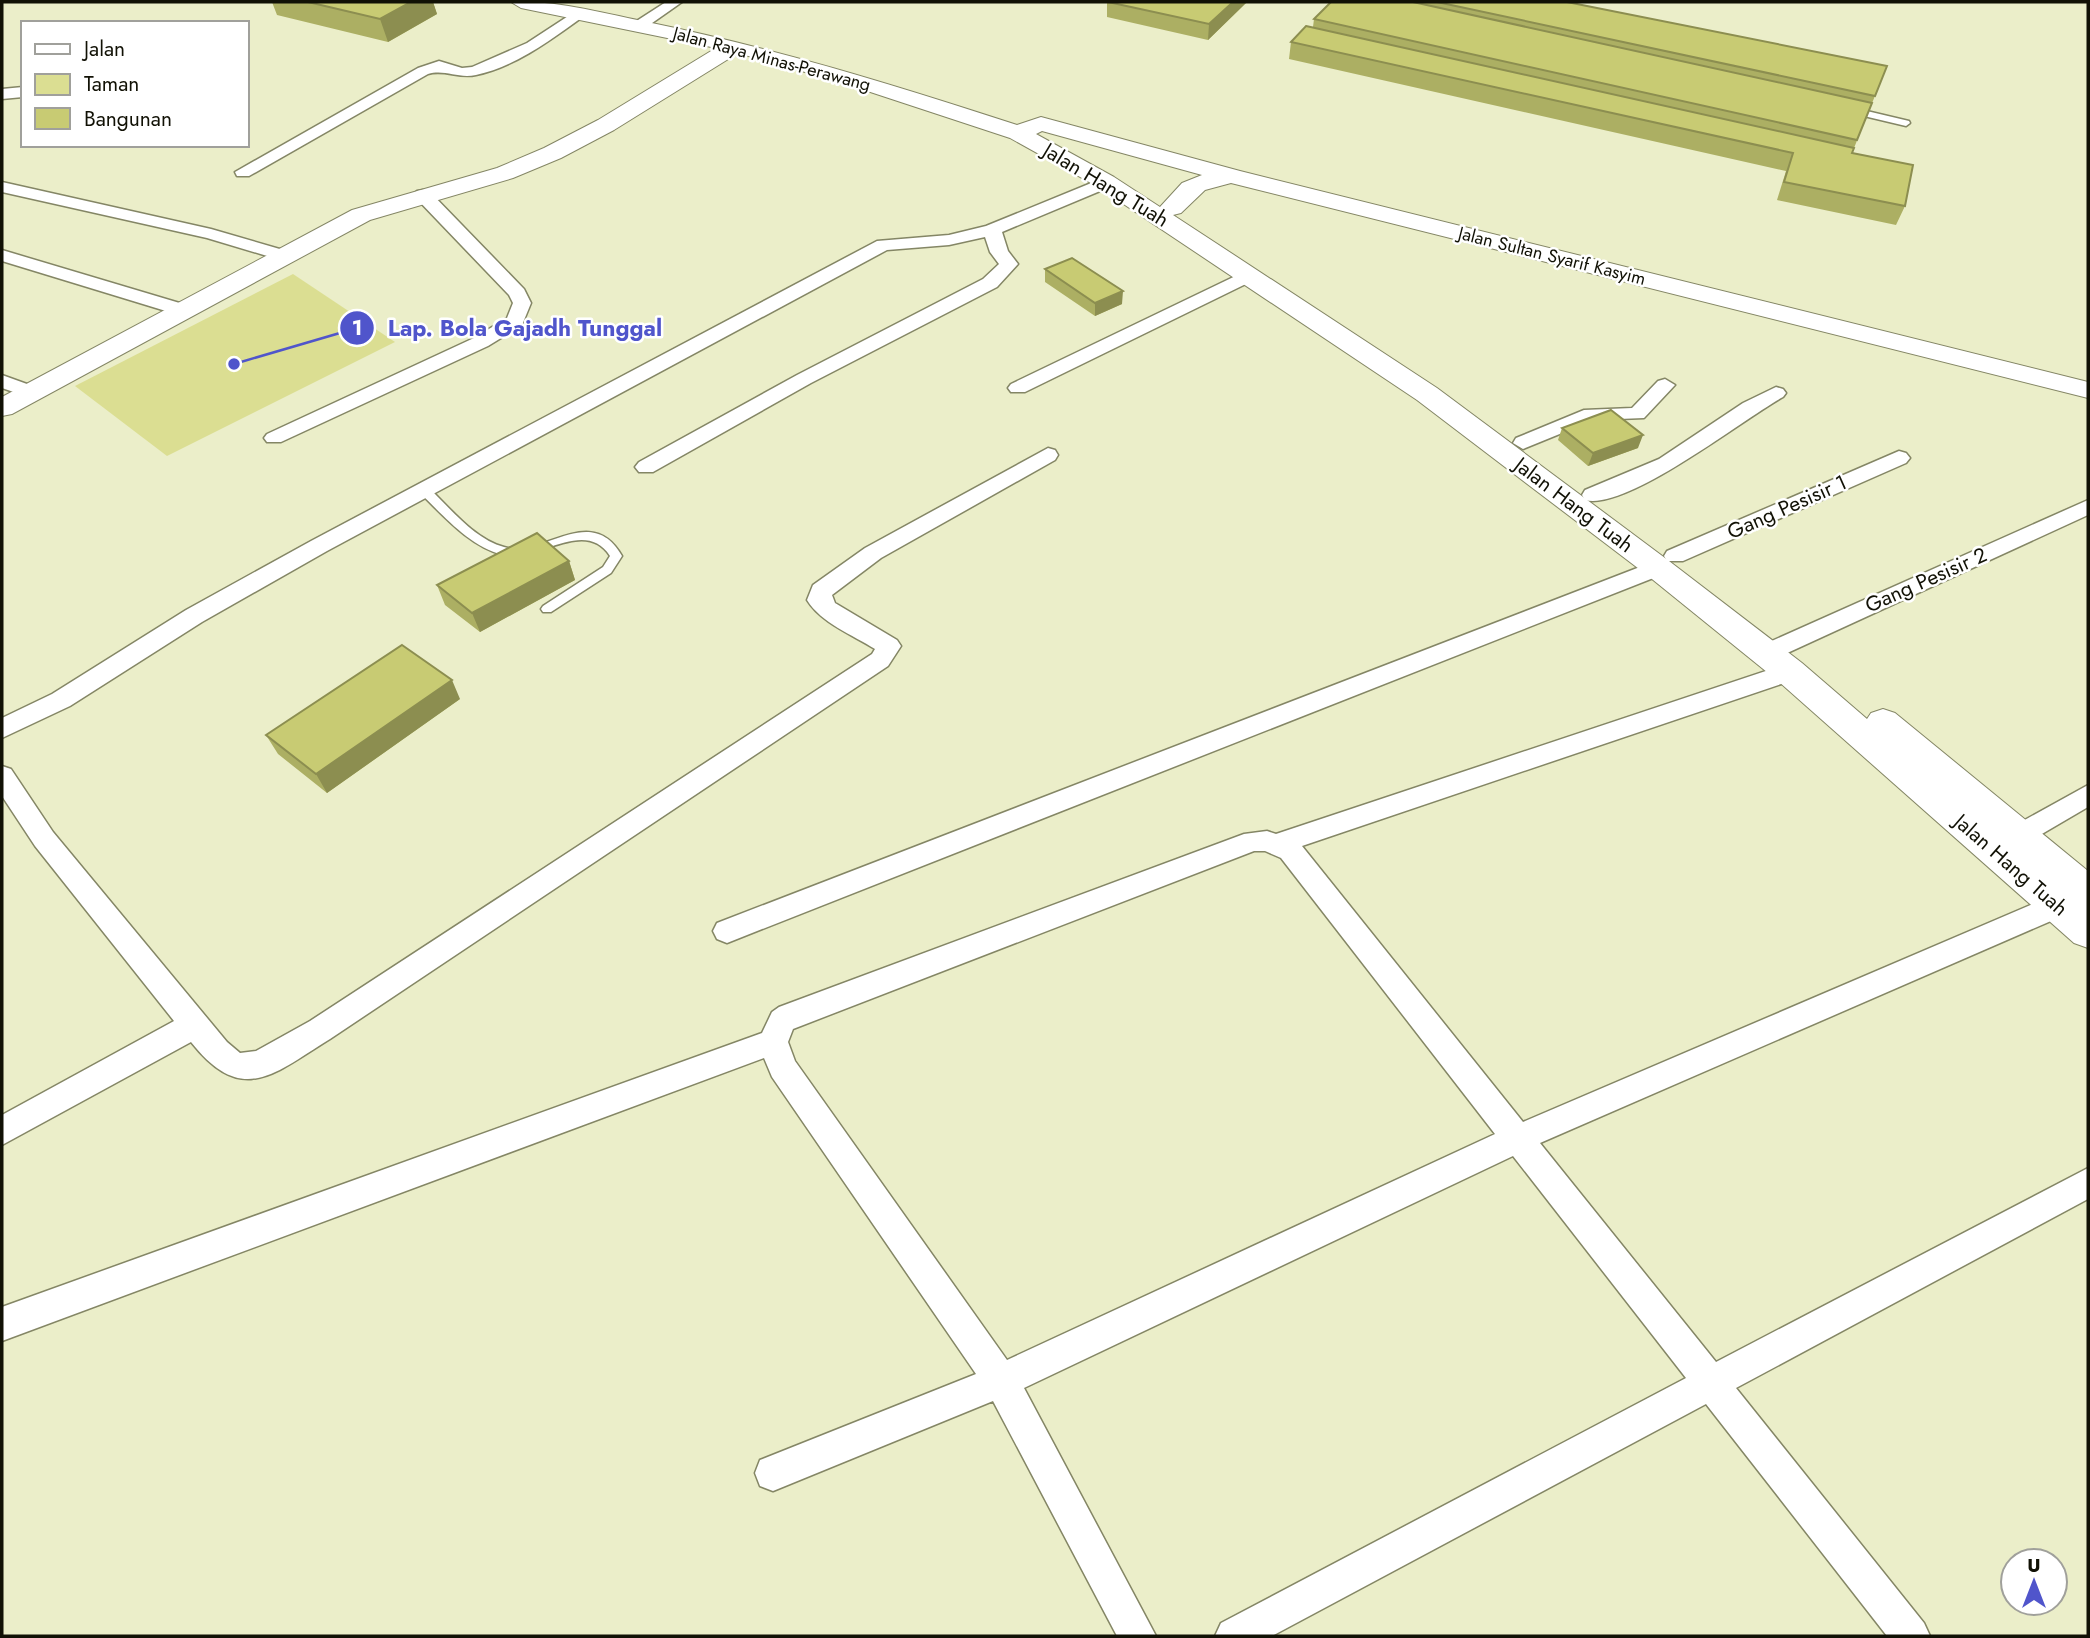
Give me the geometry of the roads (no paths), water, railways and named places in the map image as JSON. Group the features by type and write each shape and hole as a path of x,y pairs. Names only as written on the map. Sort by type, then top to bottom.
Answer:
{"main road":[{"name":"Jalan Raya Minas-Perawang","path":"522,2 581,8 647,20 969,99 1030,128"},
{"name":"Jalan Raya Minas-Perawang","path":"647,20 1030,128"},
{"path":"2,408 361,215 423,195 483,181 527,165 613,121 735,46"},
{"name":"Jalan Sultan Syarif Kasyim","path":"1030,128 2088,390"},
{"name":"Jalan Hang Tuah","path":"1030,128 1106,182 1427,394 1666,562"},
{"name":"Jalan Hang Tuah","path":"1030,128 1172,208 1275,281 1467,400 1592,495 1666,562 1780,656 2088,932"},
{"path":"1172,208 1185,189 1210,179 1232,176"},
{"name":"Jalan Hang Tuah","path":"1780,656 2021,834 2088,893"}],"street":[{"path":"647,20 675,2"},
{"path":"243,172 423,71 439,66 472,72 531,46 581,8"},
{"path":"2,95 21,92"},
{"path":"2,729 61,699 194,616 884,246 949,240 992,230 1106,182"},
{"path":"2,187 211,234 284,256"},
{"path":"274,438 481,342 517,318 522,303 517,293 423,195"},
{"path":"646,467 804,379 990,283 1009,264 999,252 992,230"},
{"path":"2,255 186,311"},
{"path":"1018,388 1248,276"},
{"path":"2,381 31,392"},
{"path":"1523,443 1591,414 1637,414 1665,385"},
{"path":"1592,495 1642,478 1676,458 1750,406 1776,393"},
{"path":"2,776 44,839 194,1025 233,1065 251,1066 320,1030 880,660 890,649 823,605 818,595 826,585 873,553 1048,455"},
{"name":"Gang Pesisir 1","path":"727,931 1666,562 1899,458"},
{"name":"Gang Pesisir 2","path":"773,1042 782,1021 789,1016 1239,845 1253,841 1277,844 1780,656 2088,507"},
{"path":"2021,834 2088,794"},
{"path":"1277,844 1290,851 1911,1636"},
{"path":"772,1473 1001,1381 1516,1139 2057,906"},
{"path":"2,1130 194,1025"},
{"path":"2,1324 773,1042 783,1068 1001,1381 1137,1636"},
{"path":"1234,1636 2088,1183"}],"lane":[{"path":"1839,108 1906,123"},
{"path":"424,491 480,540 498,551 514,552 588,536 597,538 612,548 616,556 607,570 547,610"}],"place":[{"name":"Lap. Bola Gajadh Tunggal","path":"234,364"}]}
